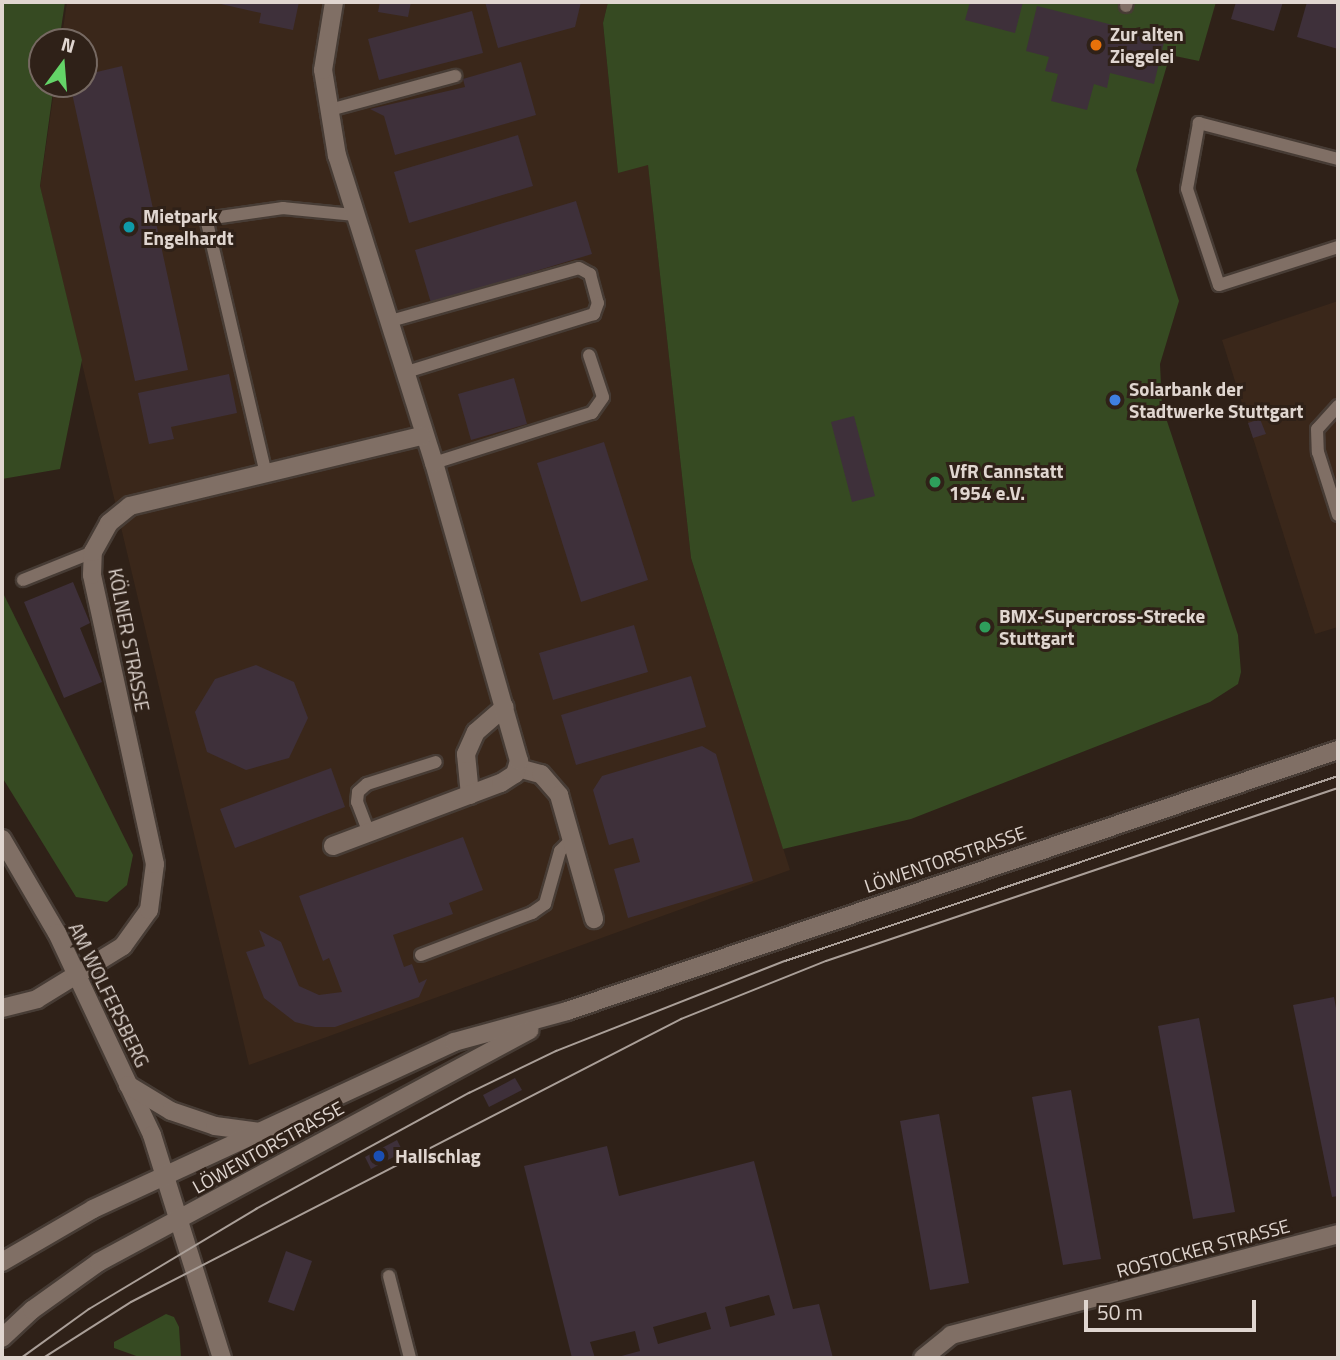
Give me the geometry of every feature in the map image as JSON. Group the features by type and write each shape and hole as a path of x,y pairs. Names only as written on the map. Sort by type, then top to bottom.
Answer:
{"main road":[{"path":"334,2 323,70 337,156 422,436 434,463 505,707 518,768"},
{"name":"KÖLNER STRASSE","path":"2,1008 37,999 123,946 149,910 155,864 92,575 93,552 109,523 130,506 422,436"},
{"path":"470,795 466,754 476,732 505,707"},
{"name":"LÖWENTORSTRASSE","path":"2,1262 51,1230 454,1042 567,1011 1338,750"},
{"path":"333,846 509,779 518,768"},
{"path":"518,768 552,782 572,839 594,919"},
{"name":"AM WOLFERSBERG","path":"2,839 78,976 167,1174"},
{"name":"LÖWENTORSTRASSE","path":"2,1338 76,1277 460,1064 567,1011"},
{"path":"128,1084 170,1111 215,1126 260,1132"},
{"path":"167,1174 222,1358"},
{"name":"ROSTOCKER STRASSE","path":"923,1358 951,1335 1338,1234"}],"lane":[{"path":"330,110 455,76"},
{"path":"1338,159 1199,123 1186,189 1219,285 1338,247"},
{"path":"266,474 206,219 283,208 355,215"},
{"path":"387,322 579,268 590,274 598,303 594,314 403,373"},
{"path":"434,463 592,413 603,397 589,355"},
{"path":"1338,406 1317,429 1318,452 1338,515"},
{"path":"23,580 93,552"},
{"path":"369,833 358,792 367,784 436,762"},
{"path":"421,955 532,914 545,904 561,851 572,839"},
{"path":"388,1276 410,1358"}],"shaded area":[{"path":"67,2 608,2 603,23 618,172 648,164 691,558 790,870 249,1065 40,187 53,98 98,98 98,28 63,28"},
{"path":"1338,301 1338,627 1315,634 1222,340"}],"green space":[{"path":"2,2 65,2 61,28 28,28 28,98 52,98 40,186 82,360 60,469 2,479"},
{"name":"VfR Cannstatt 1954 e.V.","path":"608,2 1216,2 1199,61 1170,55 1136,170 1179,301 1160,364 1162,406 1238,635 1241,672 1238,684 1210,702 911,819 783,849 691,558 648,165 618,173 603,23"},
{"path":"2,591 133,855 127,885 107,902 76,897 2,777"},
{"path":"166,1314 174,1317 179,1327 181,1358 142,1358 114,1348 114,1342"}],"building":[{"path":"212,2 299,2 293,30 259,23 261,13"},
{"path":"380,2 411,2 408,17 378,12"},
{"path":"485,2 581,2 575,27 498,48"},
{"path":"970,2 1023,2 1015,33 965,20"},
{"path":"1236,2 1283,2 1274,31 1231,19"},
{"path":"1307,2 1338,2 1338,49 1297,37"},
{"name":"Zur alten Ziegelei","path":"1037,6 1165,38 1154,84 1110,73 1107,88 1094,84 1087,110 1051,101 1058,74 1045,71 1049,57 1026,51"},
{"path":"472,11 483,53 379,80 368,39"},
{"path":"521,62 536,115 395,155 384,116 370,109 465,87 463,79"},
{"name":"Mietpark Engelhardt","path":"122,66 188,370 135,381 73,98 98,98 98,72"},
{"path":"518,135 533,186 409,223 394,172"},
{"path":"576,201 592,254 431,303 415,250"},
{"path":"229,374 237,413 171,427 174,439 149,444 138,393"},
{"path":"514,378 527,424 471,440 458,394"},
{"path":"854,416 875,496 852,502 831,422"},
{"path":"1260,419 1266,434 1253,438 1248,423"},
{"path":"604,442 648,580 581,602 537,463"},
{"path":"73,582 90,623 80,628 102,682 64,698 24,602"},
{"path":"634,625 648,672 553,700 539,653"},
{"path":"256,665 294,682 308,718 289,758 246,770 207,752 195,712 215,679"},
{"path":"691,676 706,727 576,765 561,715"},
{"path":"702,746 716,754 753,881 628,918 614,869 640,862 633,838 609,845 593,790 602,776"},
{"path":"331,768 345,807 235,848 220,809"},
{"path":"463,837 483,890 449,903 453,914 393,935 404,967 412,964 419,983 427,979 419,997 335,1027 315,1027 295,1022 264,998 246,952 265,946 259,930 281,942 299,986 319,995 342,992 329,958 323,961 299,896"},
{"path":"1334,997 1338,1019 1338,1196 1332,1197 1293,1005"},
{"path":"1199,1018 1235,1212 1193,1219 1158,1026"},
{"path":"515,1078 522,1090 489,1107 483,1095"},
{"path":"1071,1090 1101,1259 1063,1265 1032,1097"},
{"path":"939,1114 969,1283 930,1290 900,1121"},
{"path":"397,1140 403,1152 371,1169 365,1157"},
{"path":"607,1146 619,1196 754,1161 793,1309 819,1304 833,1358 614,1358 640,1351 635,1331 590,1342 595,1358 572,1358 524,1166","holes":["769,1295 775,1315 730,1327 725,1307","706,1312 711,1329 658,1344 653,1327"]},
{"path":"286,1251 312,1261 294,1311 268,1302"}],"tram line":[{"path":"21,1358 89,1309 256,1209 469,1093 556,1051 785,961 1338,776"},
{"path":"43,1358 131,1302 681,1019 826,961 1338,788"}],"place":[{"name":"Zur alten Ziegelei","path":"1096,45"},
{"name":"Mietpark Engelhardt","path":"129,227"},
{"name":"Solarbank der Stadtwerke Stuttgart","path":"1115,400"},
{"name":"VfR Cannstatt 1954 e.V.","path":"935,482"},
{"name":"BMX-Supercross-Strecke Stuttgart","path":"985,627"},
{"name":"Hallschlag","path":"379,1156"}]}
